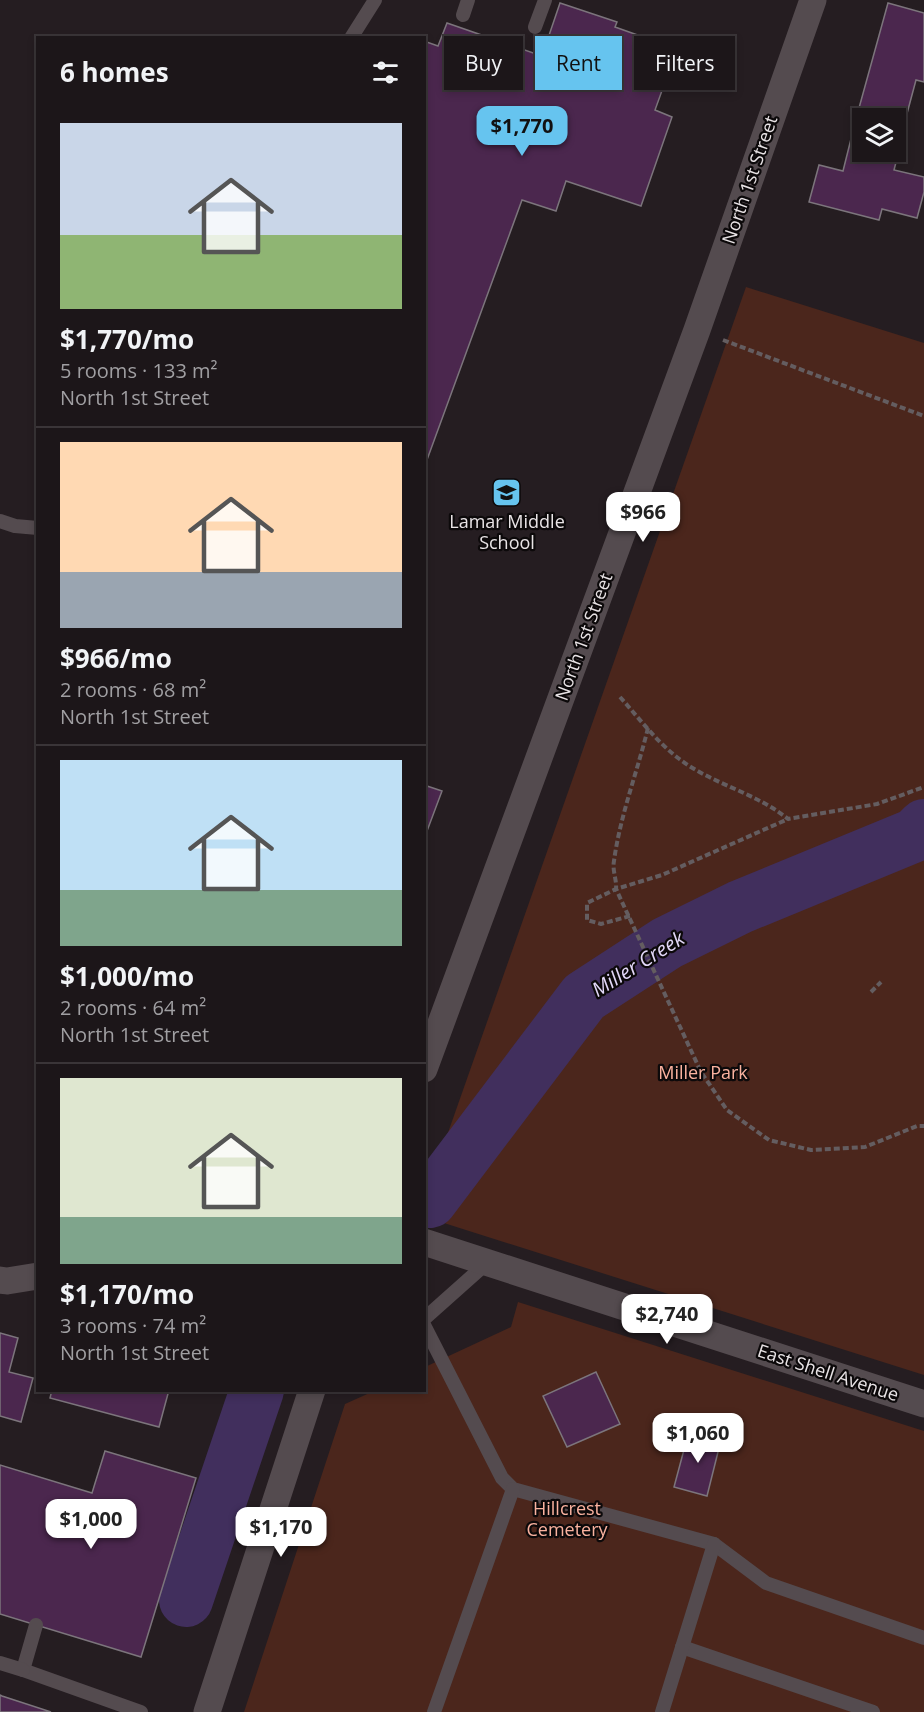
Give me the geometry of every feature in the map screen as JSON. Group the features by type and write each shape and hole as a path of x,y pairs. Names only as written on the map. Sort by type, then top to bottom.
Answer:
{"street":[{"name":"North 1st Street","path":"426,1064 697,330 813,0"},
{"name":"East Shell Avenue","path":"426,1243 924,1404"},
{"path":"0,1280 36,1276"},
{"path":"207,1712 311,1392"}],"lane":[{"path":"352,36 375,0"},
{"path":"463,15 468,0"},
{"path":"535,27 545,0"},
{"path":"0,521 15,526 36,528"},
{"path":"426,1317 488,1262"},
{"path":"426,1329 502,1478 513,1489 714,1544 766,1583 924,1638"},
{"path":"434,1712 513,1489"},
{"path":"662,1712 714,1544"},
{"path":"23,1670 36,1625"},
{"path":"682,1647 873,1712"},
{"path":"0,1663 141,1712"}],"path":[{"path":"697,330 924,416"},
{"path":"620,696 678,759 717,782 773,806 788,819"},
{"path":"648,729 624,812 613,864 616,889 701,1072 727,1110 769,1140 811,1150 866,1147 917,1126 924,1126"},
{"path":"631,918 602,924 587,920 587,903 616,889 662,875 788,819 877,804 924,787"},
{"path":"871,992 881,982"}],"green space":[{"name":"Miller Park","path":"746,287 924,343 924,1375 426,1217 426,1195"},
{"name":"Hillcrest Cemetery","path":"518,1302 924,1431 924,1712 244,1712 345,1404 372,1392 426,1392 426,1367 511,1327"}],"building":[{"path":"560,3 617,22 615,27 640,36 634,36 634,90 662,90 655,110 672,117 641,206 566,181 556,211 522,200 426,463 426,42 438,46 447,23 484,36 444,36 444,90 523,90 523,49 535,54 535,90 622,90 622,36 549,36"},
{"path":"888,3 924,13 924,82 916,80 906,117 906,108 859,108"},
{"path":"852,135 852,162 896,162 894,170 924,177 924,192 917,218 882,209 879,220 809,202 819,165 843,171"},
{"path":"426,786 442,791 426,834"},
{"path":"0,1333 18,1338 9,1372 33,1378 21,1422 0,1416"},
{"path":"596,1372 620,1424 567,1447 543,1396"},
{"path":"52,1392 168,1392 159,1427 50,1398"},
{"path":"689,1431 721,1440 707,1496 674,1487"},
{"path":"105,1451 196,1478 141,1657 0,1614 0,1465 92,1493"},
{"path":"0,1695 2,1696 51,1712 0,1712"}],"waterway":[{"name":"Miller Creek","path":"430,1201 584,997 667,943 740,907 915,835 924,826"},
{"name":"Miller Creek","path":"186,1600 256,1392"}],"place":[{"name":"Lamar Middle School","path":"507,493"}]}
